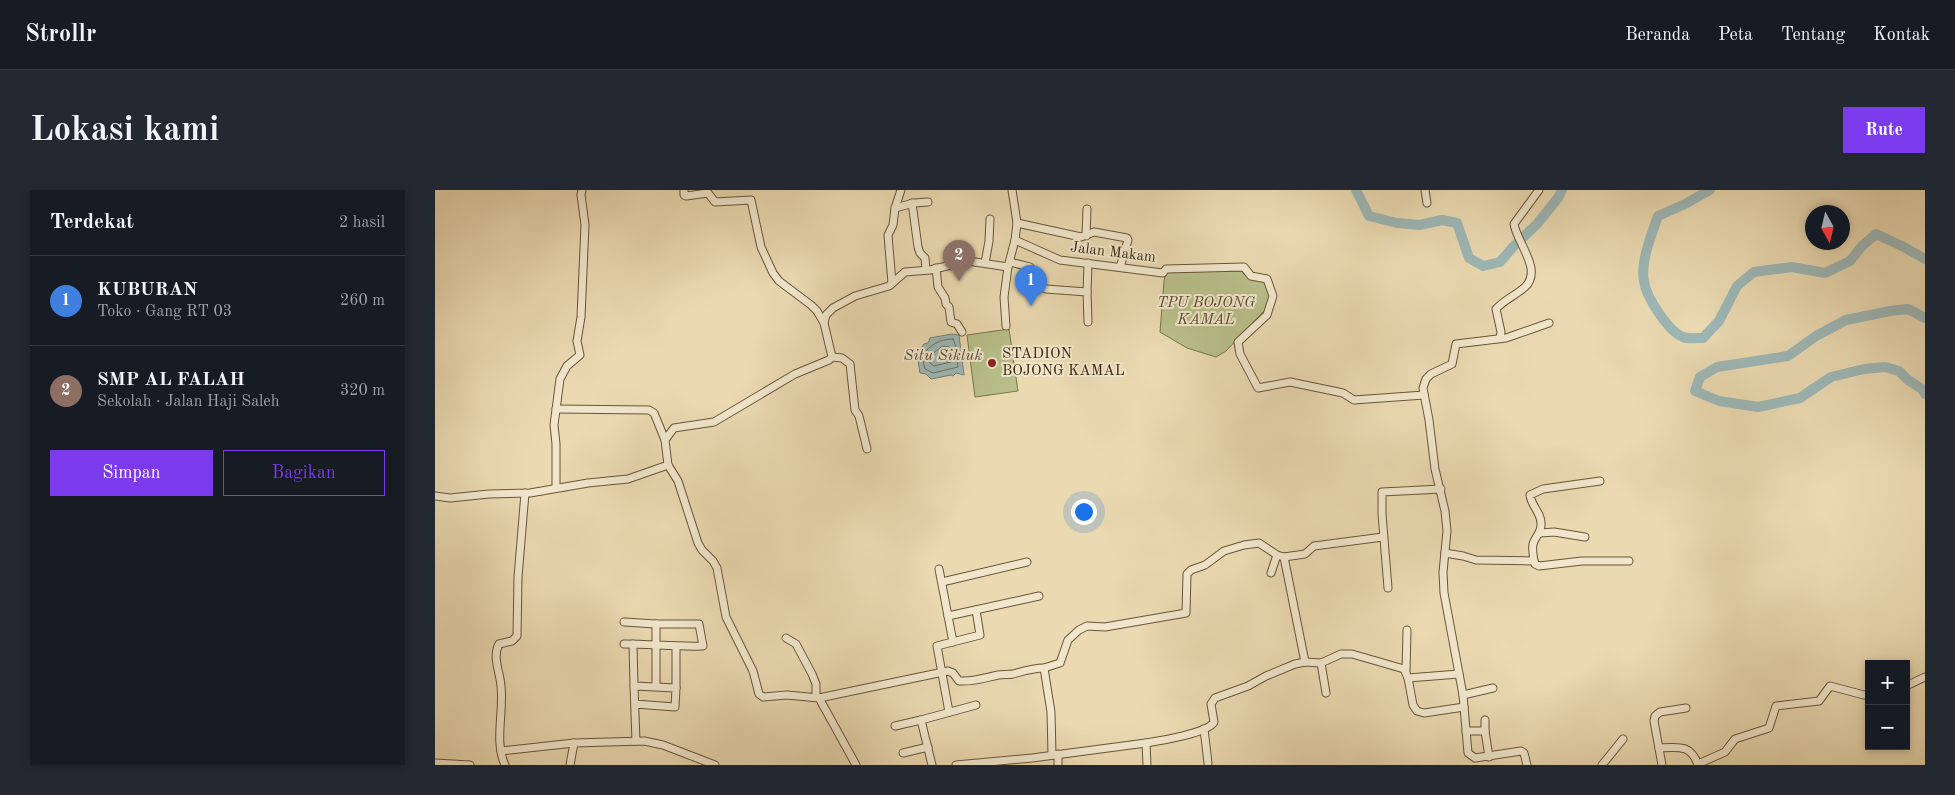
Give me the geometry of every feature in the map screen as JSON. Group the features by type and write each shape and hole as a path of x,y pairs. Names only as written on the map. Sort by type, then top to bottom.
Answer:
{"street":[{"path":"556,488 554,425 562,373 580,355 577,341 581,317 585,224 582,190"},
{"path":"684,190 687,196 708,193 712,200 717,202 751,200 761,246 775,277 814,307 823,323 832,357"},
{"path":"892,283 888,235 893,225 895,208 901,190"},
{"path":"1006,326 1003,297 1017,223 1013,190"},
{"path":"1425,190 1427,203"},
{"path":"1500,338 1501,332 1496,309 1525,287 1531,270 1529,259 1517,236 1514,224 1539,190"},
{"path":"895,208 912,203 928,202"},
{"path":"912,203 918,247 920,253 925,258 926,270"},
{"path":"1086,236 1087,209"},
{"path":"985,263 990,219"},
{"path":"1017,223 1075,236 1086,236 1094,232 1127,238 1129,240 1121,264"},
{"name":"Jalan Makam","path":"1015,240 1060,260 1163,273 1166,269 1244,267 1251,276 1267,279 1273,296 1267,316 1239,342 1240,354 1258,388 1290,382 1343,393 1355,400 1423,395"},
{"path":"823,323 826,315 833,308 855,296 886,288 905,272 926,270 968,261 1028,266 1035,282 1046,289 1087,292"},
{"path":"1088,263 1088,322"},
{"path":"936,268 939,287 945,298 945,304 949,307 951,322 957,324 962,332"},
{"path":"1527,765 1524,754 1521,752 1475,758 1469,755 1463,695 1444,593 1447,531 1445,511 1435,469 1423,388 1426,379 1431,374 1452,364 1456,344 1515,336 1549,323"},
{"path":"665,440 671,430 677,427 709,424 719,420 743,404 780,385 795,374 825,362 832,357 842,358 850,364 855,410 859,416 867,449"},
{"path":"557,409 649,410 654,413 665,440 669,465 678,481 700,547 715,564 726,617 753,671 760,695 765,697 817,698 941,673 951,672 959,681 967,681 982,680 1023,670 1044,668 1060,663 1068,640 1087,626 1102,628 1186,613 1187,574 1191,570 1205,566 1224,551 1244,544 1259,543 1281,556 1305,554 1314,546 1383,537"},
{"path":"435,496 450,498 525,493 587,482 628,479 669,465"},
{"path":"1600,481 1543,489 1530,495 1531,504 1541,518 1540,533 1533,544 1535,564 1539,566 1582,561 1629,561"},
{"path":"1388,588 1383,537 1382,492 1441,489"},
{"path":"504,765 500,731 502,690 496,652 499,644 512,642 517,636 517,577 525,493"},
{"path":"1540,533 1554,532 1585,537"},
{"path":"1445,553 1476,560 1534,561"},
{"path":"1271,573 1281,556"},
{"path":"1281,556 1305,662"},
{"path":"942,582 1027,562"},
{"path":"939,569 953,642"},
{"path":"948,616 1039,596"},
{"path":"949,712 937,646 980,636 976,610"},
{"path":"623,622 699,624 703,646 676,647 624,644"},
{"path":"655,686 656,624"},
{"path":"1407,630 1407,675 1413,705 1417,711 1424,713 1464,707"},
{"path":"786,638 796,644 816,684 817,698 855,765"},
{"path":"633,644 635,741"},
{"path":"635,704 679,707 676,688 676,647"},
{"path":"956,765 995,764 1055,754 1162,741 1211,727 1214,722 1211,704 1215,698 1249,686 1281,670 1305,662 1321,663 1341,654 1352,654 1401,667 1407,675"},
{"path":"1321,663 1326,694"},
{"path":"1044,668 1058,765"},
{"path":"1407,675 1459,674"},
{"path":"1910,684 1925,677"},
{"path":"634,686 676,688"},
{"path":"1659,748 1677,747 1687,749 1692,752 1698,764 1725,752 1735,740 1769,728 1776,706 1819,701 1830,686 1865,695"},
{"path":"1463,695 1493,688"},
{"path":"895,726 976,706"},
{"path":"1662,765 1654,721 1655,716 1660,712 1686,708"},
{"path":"921,720 932,765"},
{"path":"1485,720 1489,757"},
{"path":"1204,729 1208,763"},
{"path":"1466,731 1485,730"},
{"path":"1602,765 1623,739"},
{"path":"501,751 574,743 635,741 663,745 715,765"},
{"path":"570,765 574,743"},
{"path":"1146,743 1147,765"},
{"path":"903,753 928,747"},
{"path":"435,763 470,765"}],"green space":[{"name":"TPU BOJONG KAMAL","path":"1241,271 1248,278 1264,282 1270,296 1265,310 1226,351 1216,357 1187,348 1160,332 1166,272"},
{"name":"STADION BOJONG KAMAL","path":"1009,329 1018,391 975,397 967,335"}],"water":[{"name":"Situ Sikluk","path":"952,334 959,335 964,375 956,373 953,376 931,379 926,374 920,373 917,354 924,344 928,343 930,338"}],"waterway":[{"path":"1356,190 1369,216 1397,223 1420,225 1442,220 1457,223 1469,258 1483,266 1500,262 1537,224 1558,198 1562,190"},
{"path":"1710,190 1658,216 1645,257 1643,274 1649,296 1665,321 1677,334 1683,337 1703,338 1719,321 1737,286 1754,272 1792,267 1825,273 1850,261 1862,246 1876,234 1925,259"},
{"path":"1925,318 1908,309 1846,320 1816,336 1788,356 1717,367 1700,377 1695,391 1719,401 1758,407 1800,398 1831,377 1864,369 1885,367 1899,371 1908,380 1922,389 1925,394"}],"place":[{"name":"SMP AL FALAH","path":"959,281"},
{"name":"KUBURAN","path":"1031,306"},
{"name":"STADION BOJONG KAMAL","path":"992,363"}]}
